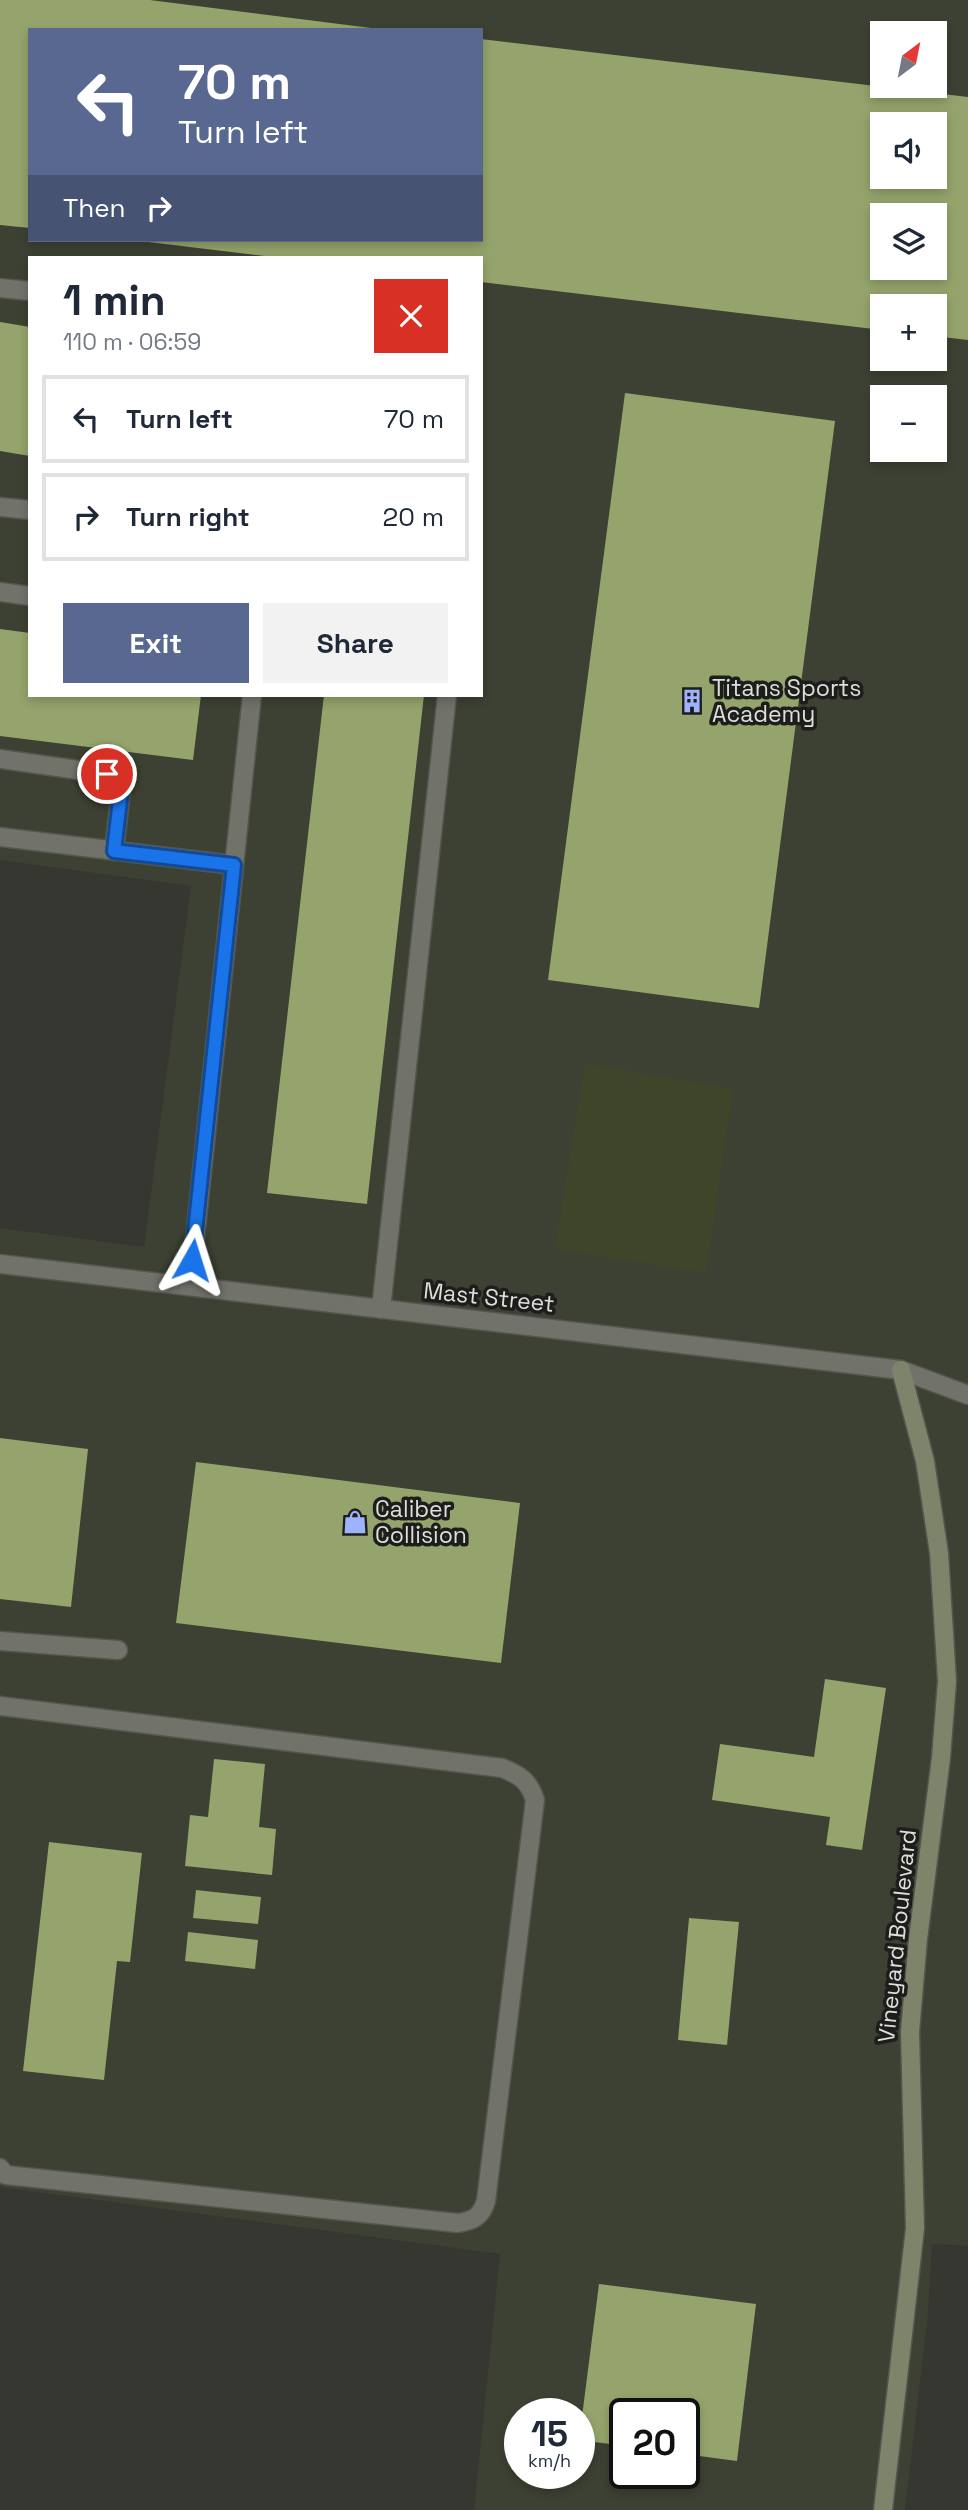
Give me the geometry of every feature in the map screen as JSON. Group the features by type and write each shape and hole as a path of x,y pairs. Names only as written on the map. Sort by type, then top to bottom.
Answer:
{"street":[{"path":"0,288 28,291"},
{"path":"0,507 28,510"},
{"path":"0,592 28,596"},
{"path":"190,1286 252,697"},
{"path":"382,1309 447,697"},
{"path":"0,759 107,774 116,781 121,791 114,851"},
{"path":"0,837 234,865"},
{"name":"Mast Street","path":"0,1264 901,1370 968,1395"},
{"name":"Vineyard Boulevard","path":"883,2510 915,2228 910,2032 918,1939 941,1758 947,1681 939,1553 925,1461 901,1370"},
{"path":"0,1641 118,1650"},
{"path":"0,1706 502,1768 519,1774 531,1786 535,1800 486,2201 483,2212 472,2221 445,2222 6,2175 0,2168"}],"shaded area":[{"path":"0,0 968,0 968,2246 932,2244 928,2314 905,2510 474,2510 500,2254 0,2187 0,1228 144,1247 191,886 0,860"}],"green space":[{"path":"585,1063 733,1089 706,1273 555,1249"}],"building":[{"path":"0,0 150,0 371,28 28,28 28,228 0,225"},
{"path":"483,39 870,85 870,98 947,98 947,94 968,97 968,340 947,338 947,294 870,294 870,329 483,282 483,256 265,256 148,242 483,242"},
{"path":"0,322 28,327 28,456 0,451"},
{"name":"Titans Sports Academy","path":"625,393 835,421 759,1008 548,980"},
{"path":"0,629 28,633 28,697 201,697 193,760 0,736"},
{"path":"324,697 424,697 367,1204 267,1193"},
{"path":"0,1438 88,1449 71,1607 0,1599"},
{"path":"196,1462 520,1503 501,1663 176,1623"},
{"path":"825,1679 886,1688 862,1850 826,1845 830,1817 712,1800 720,1744 814,1757"},
{"path":"214,1759 265,1764 259,1827 276,1829 272,1875 185,1866 190,1815 208,1817"},
{"path":"49,1842 142,1853 130,1962 117,1961 104,2080 23,2071"},
{"path":"196,1890 261,1897 258,1924 193,1918"},
{"path":"689,1918 739,1922 727,2045 678,2040"},
{"path":"188,1932 258,1940 255,1969 185,1961"},
{"path":"599,2284 756,2304 737,2461 700,2456 700,2398 609,2398 609,2444 595,2442 595,2398 584,2398"}],"place":[{"name":"Titans Sports Academy","path":"692,701"},
{"name":"Caliber Collision","path":"355,1522"}],"route":[{"path":"107,774 116,781 121,791 114,851 234,865 192,1260"}]}
